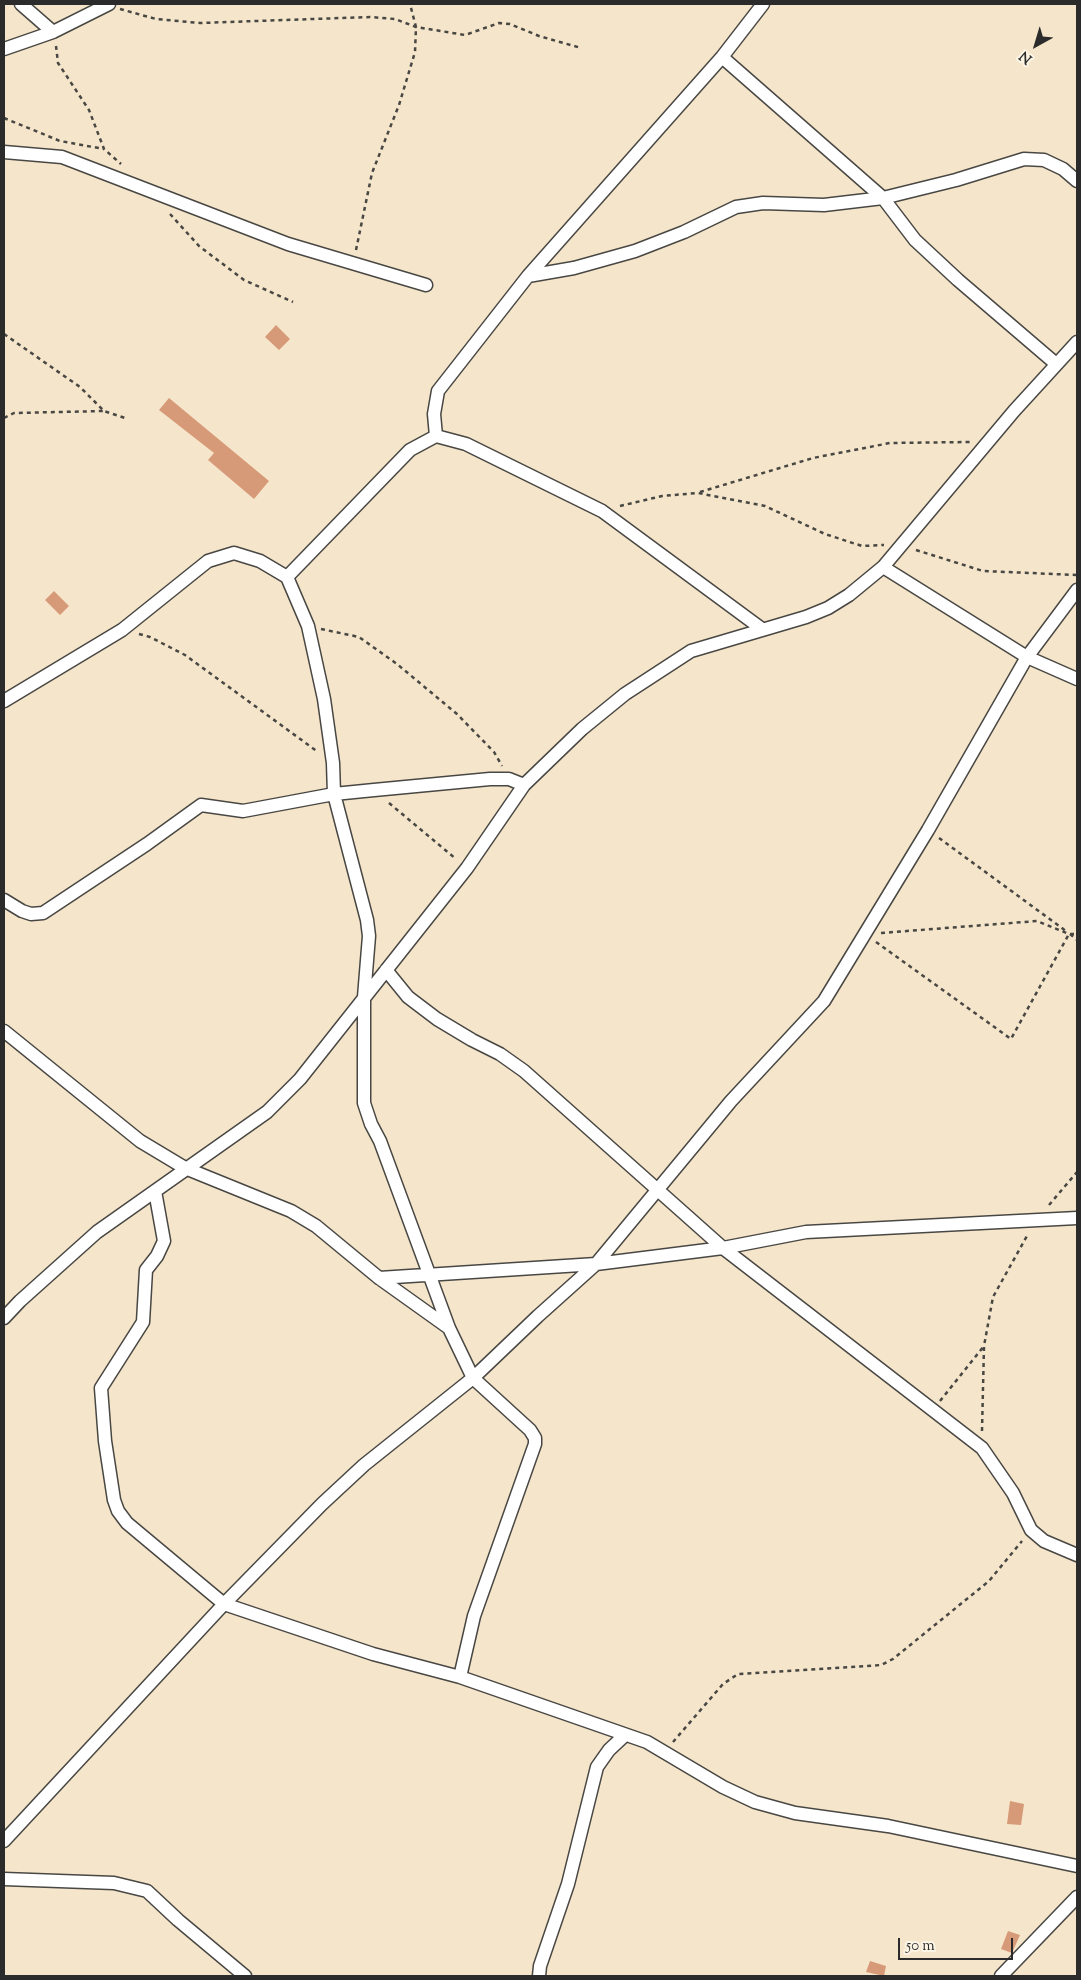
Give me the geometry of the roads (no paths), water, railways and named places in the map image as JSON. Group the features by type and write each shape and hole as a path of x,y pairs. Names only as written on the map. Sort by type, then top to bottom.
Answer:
{"street":[{"path":"21,4 53,32"},
{"path":"4,49 53,32 108,4"},
{"path":"436,436 434,414 438,391 528,276 722,58 763,4"},
{"path":"722,58 882,198 915,240 958,280 1056,363"},
{"path":"4,152 62,157 288,244 426,285"},
{"path":"528,276 574,268 635,251 684,232 736,207 763,204 824,205 882,198 956,180 1024,159 1044,160 1063,169 1077,181"},
{"path":"4,1318 98,1232 267,1112 300,1079 467,868 524,785 582,729 625,694 671,662 691,651 806,617 828,608 883,568 988,442 1056,363 1077,342"},
{"path":"287,577 410,450 436,436 466,444 602,511 762,629"},
{"path":"4,701 122,630 208,561 234,553 260,561 287,577 308,626 324,699 333,763 334,794 368,920 369,936 364,997 364,1103 432,1276 449,1328 473,1378 530,1430 535,1444 474,1616 460,1678"},
{"path":"883,568 1027,657 1077,679"},
{"path":"4,1841 224,1604 322,1504 364,1465 473,1378 596,1264 730,1102 824,1001 928,830 1027,657 1077,590"},
{"path":"4,900 31,914 43,913 147,844 201,805 253,810 334,794 374,790 509,779 524,785"},
{"path":"386,970 408,997 436,1019 500,1054 524,1071 658,1188 723,1248 982,1448 1013,1493 1031,1530 1044,1541 1077,1555"},
{"path":"4,1031 116,1124 140,1141 186,1168 291,1211 316,1226 379,1278 449,1328"},
{"path":"155,1191 164,1242 157,1256 146,1270 143,1322 101,1388 105,1441 114,1500 118,1511 127,1523 224,1604 373,1654 460,1678 647,1742 723,1787 755,1802 795,1814 888,1826 1077,1866"},
{"path":"379,1278 596,1264 723,1248 806,1232 1077,1218"},
{"path":"539,1976 540,1966 568,1884 597,1767 609,1750 625,1735"},
{"path":"4,1879 114,1883 147,1891 178,1920 245,1976"},
{"path":"1001,1976 1077,1897"}]}
